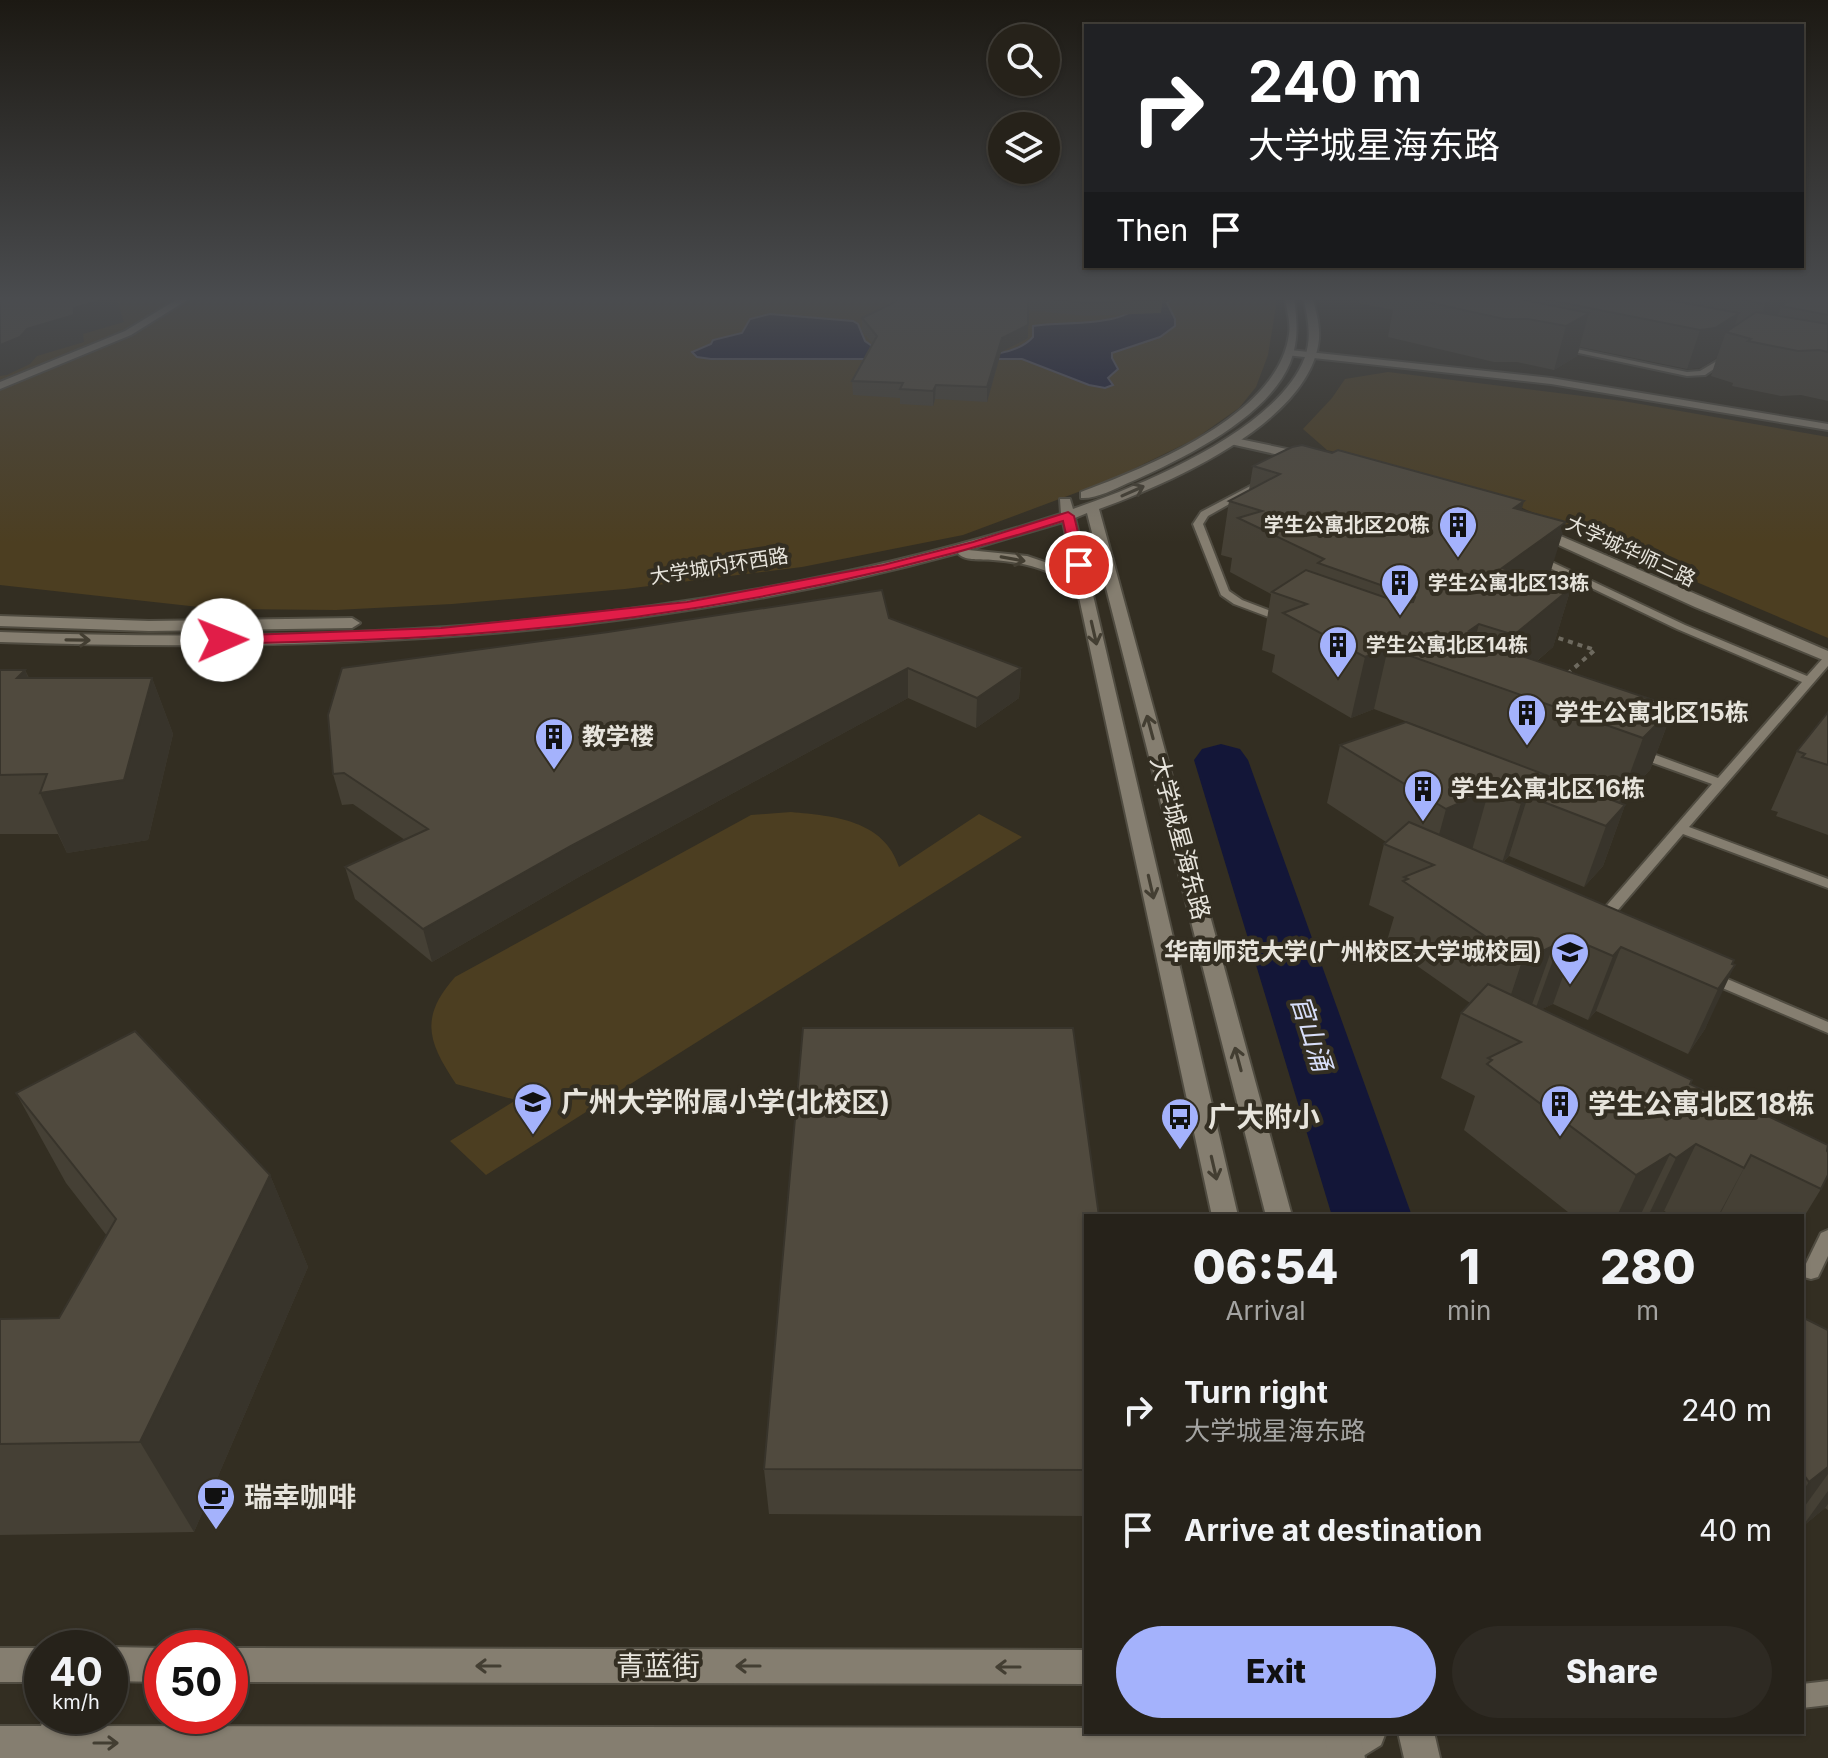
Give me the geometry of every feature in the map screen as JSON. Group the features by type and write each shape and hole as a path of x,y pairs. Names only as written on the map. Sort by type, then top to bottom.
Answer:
{"main road":[{"name":"大学城内环西路","path":"0,637 135,641 322,638 517,626 750,596 936,556 1066,509 1208,437 1266,391 1274,379"},
{"name":"大学城内环西路","path":"518,612 681,594 800,573 1066,509 1092,507 1182,468 1230,441 1287,394 1297,379"},
{"path":"1531,379 1828,427"},
{"path":"1230,441 1321,461"},
{"name":"大学城星海东路","path":"1092,507 1278,1214"},
{"name":"大学城星海东路","path":"1066,509 1225,1214"},
{"name":"大学城华师三路","path":"1518,522 1828,658"},
{"path":"936,556 985,555 1030,562 1066,573 1084,586"},
{"path":"0,621 330,624 488,615"},
{"path":"0,656 37,623"},
{"path":"0,1665 24,1665"},
{"name":"青蓝街","path":"248,1665 1084,1667"},
{"path":"1416,1734 1422,1758"},
{"path":"0,1744 53,1739 1350,1742"}],"lane":[{"path":"1273,480 1204,514 1199,519 1199,526 1226,595 1244,605 1303,626"},
{"path":"1528,553 1647,611 1809,681"},
{"path":"1610,934 1596,928 1828,658"},
{"path":"1622,748 1721,783"},
{"path":"1681,829 1828,884"},
{"path":"1697,972 1828,1028"},
{"path":"1811,1271 1828,1238"},
{"path":"1804,1696 1828,1693"}],"path":[{"path":"1541,632 1595,650 1559,681"}],"shaded area":[{"path":"0,379 1259,379 1239,408 1195,439 1113,479 963,535 802,567 625,589 452,604 336,610 217,609 0,585"},
{"path":"1074,379 1109,379 1113,385 1105,388"},
{"path":"1345,379 1445,379 1623,401 1828,437 1828,638 1506,501 1394,466 1327,450 1303,429"},
{"path":"791,812 840,819 870,830 892,851 899,867 979,814 1022,837 486,1175 450,1141 516,1100 456,1084 439,1055 434,1042 432,1018 436,1005 455,977 751,815"}],"building":[{"path":"989,379 987,387 936,385 933,391 900,389 903,383 852,381"},
{"path":"1302,445 1332,453 1338,450 1524,501 1514,508 1566,522 1502,568 1571,588 1514,635 1479,624 1469,631 1503,643 1498,648 1674,707 1643,738 1388,648 1365,657 1283,613 1307,604 1272,592 1306,570 1401,603 1413,602 1415,597 1318,563 1324,559 1238,518 1262,511 1229,501 1280,474 1253,466"},
{"name":"教学楼","path":"882,590 889,618 1021,668 977,698 908,668 571,846 423,929 345,867 428,829 344,773 333,774 328,715 342,668"},
{"path":"0,670 25,670 17,678 152,678 124,780 40,793 47,774 0,775"},
{"path":"1828,712 1828,765 1802,757 1805,754 1797,751"},
{"path":"1406,722 1625,805 1606,826 1528,796 1521,803 1489,790 1446,809 1340,745"},
{"path":"1409,822 1734,960 1732,964 1735,965 1718,989 1621,947 1613,956 1576,940 1557,949 1553,946 1522,961 1403,881 1408,879 1404,877 1434,865 1384,844"},
{"path":"1488,984 1692,1080 1690,1084 1743,1109 1745,1105 1828,1145 1828,1175 1821,1189 1751,1155 1744,1168 1696,1144 1676,1158 1670,1154 1636,1175 1487,1064 1492,1060 1488,1058 1521,1042 1461,1013"},
{"path":"803,1028 1073,1028 1099,1214 1084,1214 1084,1470 764,1469"},
{"path":"135,1031 270,1175 140,1442 0,1444 0,1319 59,1318 116,1219 16,1093"},
{"path":"1804,1318 1828,1330 1828,1467 1809,1482 1804,1480"}],"waterway":[{"name":"官山涌","path":"1221,760 1371,1214"}],"place":[{"name":"学生公寓北区20栋","path":"1458,559"},
{"name":"学生公寓北区13栋","path":"1400,617"},
{"name":"学生公寓北区14栋","path":"1338,679"},
{"name":"学生公寓北区15栋","path":"1527,747"},
{"name":"教学楼","path":"554,771"},
{"name":"学生公寓北区16栋","path":"1423,823"},
{"name":"华南师范大学(广州校区大学城校园)","path":"1570,986"},
{"name":"广州大学附属小学(北校区)","path":"533,1136"},
{"name":"学生公寓北区18栋","path":"1560,1138"},
{"name":"广大附小","path":"1180,1151"},
{"name":"瑞幸咖啡","path":"216,1531"}],"route":[{"path":"222,640 441,632 687,606 884,569 1068,516 1079,565"}]}
